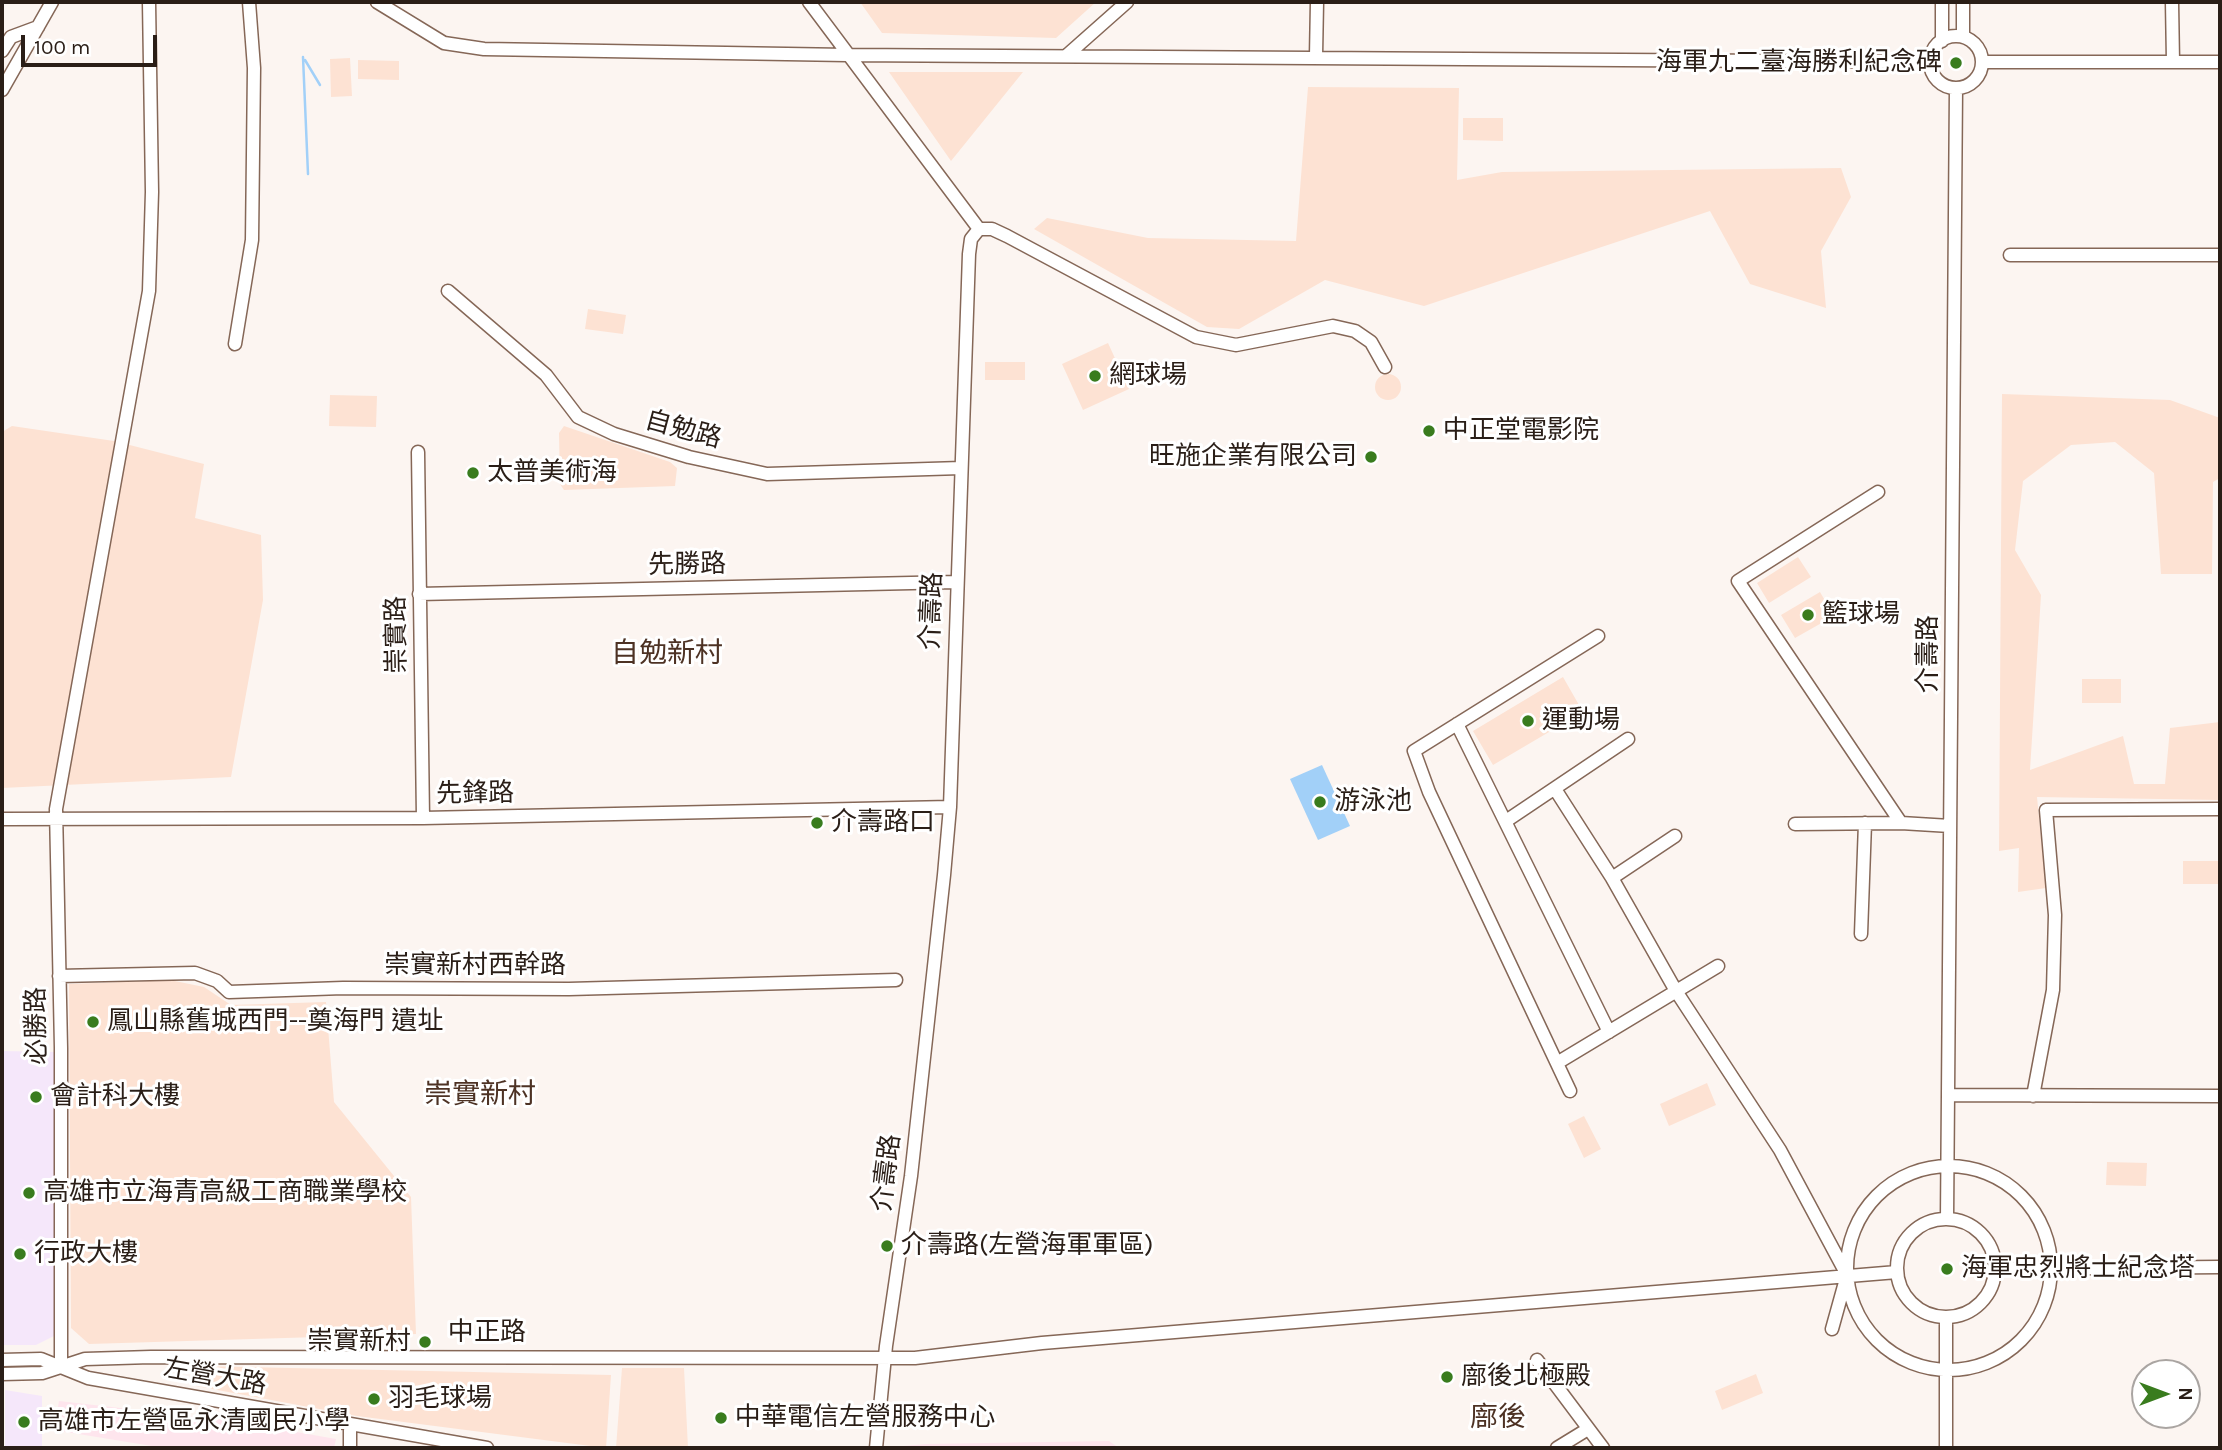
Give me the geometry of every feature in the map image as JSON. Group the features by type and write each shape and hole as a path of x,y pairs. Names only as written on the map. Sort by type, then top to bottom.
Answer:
{"street":[{"path":"2,90 51,2"},
{"name":"必勝路","path":"61,1367 56,814 149,291 152,192 149,2"},
{"path":"235,344 252,240 254,68 249,2"},
{"path":"377,2 444,43 484,48 847,55 1931,62"},
{"path":"809,2 979,229 992,229 1007,236 1196,337 1236,345 1333,326 1355,331 1371,342 1385,367"},
{"path":"1066,56 1127,2"},
{"path":"1316,56 1317,2"},
{"path":"1942,2 1942,41"},
{"path":"1963,2 1963,37"},
{"path":"2172,2 2173,62"},
{"path":"2,51 11,37 38,27"},
{"path":"1963,37 1977,47 1982,62 1981,70 1972,83 1956,88 1941,83 1932,70 1931,62 1936,47 1942,41 1963,37"},
{"path":"1982,62 2220,62"},
{"name":"介壽路","path":"1947,1219 1956,88"},
{"name":"介壽路","path":"876,1448 885,1359 911,1176 950,807 969,254 971,239 979,229"},
{"path":"2010,254 2220,254"},
{"name":"自勉路","path":"448,291 546,375 578,417 614,434 689,457 767,474 961,468"},
{"name":"崇實路","path":"418,452 423,818"},
{"path":"1878,492 1738,581 1901,823"},
{"name":"先勝路","path":"419,594 956,582"},
{"path":"1570,1091 1429,792 1414,751 1598,636"},
{"path":"1457,724 1609,1032"},
{"path":"1506,821 1628,739"},
{"path":"1555,789 1612,878 1676,991 1780,1150 1847,1275 1858,1315 1878,1341 1903,1359 1944,1370 1980,1365 2004,1353 2025,1336 2043,1305 2050,1270 2045,1234 2037,1217 2021,1196 2000,1179 1983,1171 1948,1165 1924,1168 1902,1177 1882,1190 1866,1207 1855,1228 1848,1251 1847,1275 1832,1329"},
{"name":"先鋒路","path":"2,819 56,814 423,818 950,807"},
{"path":"2033,1096 2053,990 2055,915 2046,810 2220,809"},
{"path":"1861,934 1865,823"},
{"path":"1794,824 1950,825"},
{"path":"1612,878 1675,836"},
{"path":"1557,1063 1718,966"},
{"name":"崇實新村西幹路","path":"59,976 195,973 217,981 229,992 569,989 896,979"},
{"path":"1949,1095 2220,1096"},
{"path":"1947,1219 1959,1221 1981,1234 1988,1244 1994,1269 1992,1284 1975,1308 1946,1317 1932,1315 1908,1299 1897,1272 1901,1250 1914,1231 1935,1221 1947,1219"},
{"path":"1994,1269 2220,1267"},
{"name":"中正路","path":"61,1367 85,1359 151,1357 915,1358 1042,1343 1897,1272"},
{"path":"1946,1317 1946,1448"},
{"name":"左營大路","path":"2,1360 41,1359 88,1378 488,1448"},
{"path":"1537,1360 1603,1448"},
{"path":"2,1374 42,1373 61,1367"},
{"path":"350,1425 350,1448"},
{"path":"1557,1448 1588,1429"}],"shaded area":[{"path":"860,2 1096,2 1056,38 882,33"},
{"path":"350,58 352,96 331,97 330,59"},
{"path":"358,60 399,61 399,80 358,79"},
{"path":"889,72 1023,72 951,161"},
{"path":"1308,87 1459,88 1457,180 1502,172 1841,168 1851,197 1821,251 1826,308 1750,284 1710,211 1424,306 1325,280 1239,329 1207,327 1034,229 1047,218 1148,238 1296,241"},
{"path":"1463,118 1503,118 1503,141 1463,140"},
{"path":"588,309 626,315 623,334 585,329"},
{"name":"網球場","path":"1108,343 1129,389 1083,410 1062,364"},
{"path":"985,362 1025,362 1025,380 985,380"},
{"path":"1388,374 1397,378 1401,387 1397,396 1388,400 1379,396 1375,387 1379,378"},
{"path":"2002,394 2170,400 2220,418 2220,478 2213,482 2212,574 2161,574 2154,473 2115,442 2071,445 2023,481 2015,550 2041,595 2030,770 2123,736 2134,784 2165,784 2170,728 2220,722 2220,800 2037,797 2046,888 2018,892 2019,848 1999,851"},
{"path":"330,395 377,396 376,427 329,426"},
{"path":"12,426 114,441 204,464 195,518 261,535 263,600 231,777 2,788 2,432"},
{"path":"564,426 670,462 677,468 675,486 564,490 560,484 559,433"},
{"name":"籃球場","path":"1798,557 1811,577 1769,603 1757,583"},
{"name":"籃球場","path":"1820,592 1834,616 1795,638 1781,615"},
{"name":"運動場","path":"1563,677 1583,712 1493,765 1473,731"},
{"path":"2082,679 2121,679 2121,703 2082,703"},
{"path":"2183,861 2220,861 2220,884 2183,884"},
{"path":"170,980 204,987 231,1005 326,1002 334,1102 411,1197 416,1334 89,1344 71,1328 69,984"},
{"name":"高雄市立海青高級工商職業學校","path":"2,1051 55,1052 56,1335 36,1345 2,1345"},
{"path":"1707,1083 1716,1105 1669,1126 1660,1104"},
{"path":"1584,1116 1601,1149 1584,1158 1568,1124"},
{"path":"2107,1162 2147,1163 2146,1186 2106,1185"},
{"path":"199,1366 611,1375 606,1448 357,1416 196,1386"},
{"path":"622,1368 684,1368 688,1448 616,1448"},
{"path":"1756,1374 1763,1393 1722,1410 1715,1391"},
{"name":"高雄市左營區永清國民小學","path":"5,1390 42,1396 42,1448 5,1448"},
{"path":"59,1401 234,1421 336,1439 334,1448 164,1448 54,1430"},
{"path":"1109,1441 1119,1448 881,1448 926,1444"}],"water":[{"name":"游泳池","path":"1322,765 1350,826 1318,840 1290,779"}],"waterway":[{"path":"303,57 308,174"},
{"path":"305,60 320,85"}],"place":[{"name":"海軍九二臺海勝利紀念碑","path":"1956,63"},
{"name":"網球場","path":"1095,376"},
{"name":"中正堂電影院","path":"1429,431"},
{"name":"旺施企業有限公司","path":"1371,457"},
{"name":"太普美術海","path":"473,473"},
{"name":"籃球場","path":"1808,615"},
{"name":"運動場","path":"1528,721"},
{"name":"游泳池","path":"1320,802"},
{"name":"介壽路口","path":"817,823"},
{"name":"鳳山縣舊城西門--奠海門 遺址","path":"93,1022"},
{"name":"會計科大樓","path":"36,1097"},
{"name":"高雄市立海青高級工商職業學校","path":"29,1193"},
{"name":"介壽路(左營海軍軍區)","path":"887,1246"},
{"name":"行政大樓","path":"20,1254"},
{"name":"海軍忠烈將士紀念塔","path":"1947,1269"},
{"name":"崇實新村","path":"425,1342"},
{"name":"廍後北極殿","path":"1447,1377"},
{"name":"羽毛球場","path":"374,1399"},
{"name":"中華電信左營服務中心","path":"721,1418"},
{"name":"高雄市左營區永清國民小學","path":"24,1422"}],"district":[{"name":"自勉新村","path":"667,654"},
{"name":"崇實新村","path":"480,1095"},
{"name":"廍後","path":"1498,1418"}]}
